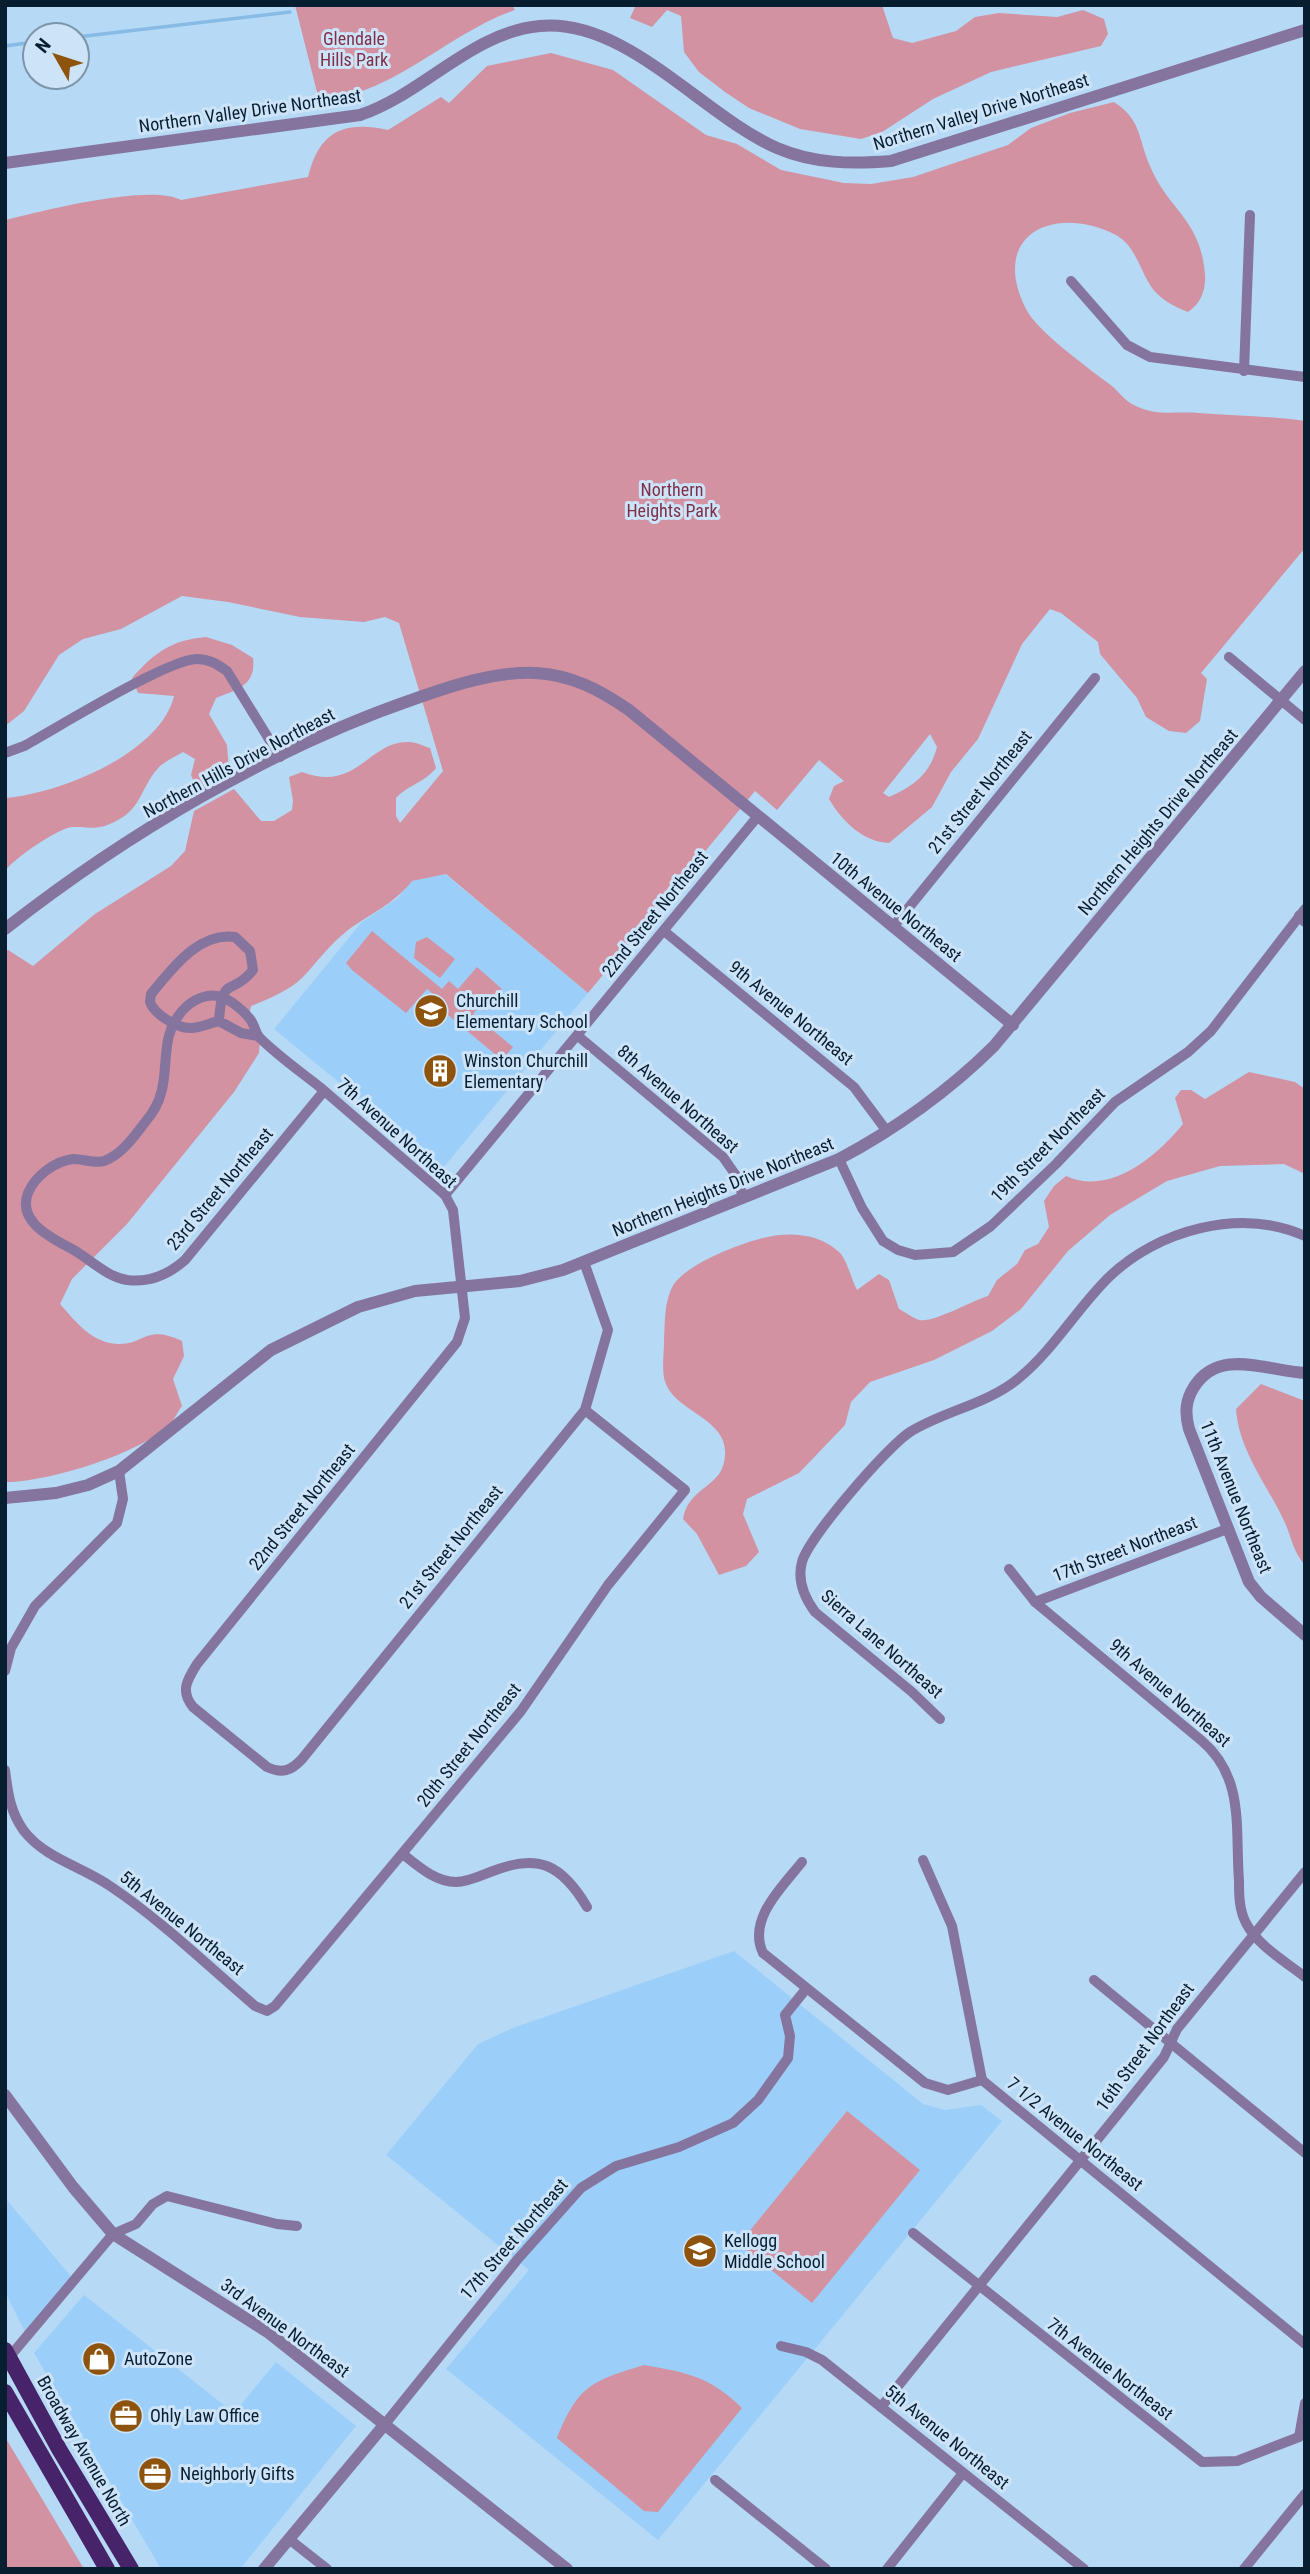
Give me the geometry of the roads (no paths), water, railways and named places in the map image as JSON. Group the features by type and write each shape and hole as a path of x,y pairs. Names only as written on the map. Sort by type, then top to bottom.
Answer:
{"main road":[{"name":"Broadway Avenue North","path":"7,2357 72,2473 131,2569"},
{"path":"5,2392 107,2569"}],"street":[{"name":"Northern Valley Drive Northeast","path":"5,163 360,115 389,103 494,38 539,26 558,26 580,30 616,44 776,148 815,160 867,164 891,161 1305,30"},
{"path":"1244,371 1250,215"},
{"path":"1070,281 1115,334 1137,351 1165,361 1305,377"},
{"path":"1229,657 1305,720"},
{"path":"5,753 24,746 169,668 198,659 214,662 238,683 280,757"},
{"name":"Northern Heights Drive Northeast","path":"5,1498 56,1493 88,1485 119,1471 241,1373 297,1336 386,1297 462,1285 537,1278 584,1262 839,1159 886,1130 962,1075 1013,1025 1305,671"},
{"name":"Northern Hills Drive Northeast","path":"5,929 104,856 280,757 339,729 428,694 494,677 554,674 590,686 629,710 758,816"},
{"name":"21st Street Northeast","path":"892,927 1095,678"},
{"name":"10th Avenue Northeast","path":"758,816 1013,1025"},
{"name":"22nd Street Northeast","path":"445,1195 758,816"},
{"name":"19th Street Northeast","path":"839,1159 862,1208 883,1241 898,1250 915,1255 954,1252 991,1226 1056,1164 1115,1102 1188,1052 1211,1031 1303,916"},
{"name":"9th Avenue Northeast","path":"664,931 854,1087 886,1130"},
{"path":"219,1021 220,996 226,987 248,976 253,970 250,951 235,937 217,937 204,943 172,969 151,994 152,1010 190,1028 219,1021 258,1036"},
{"path":"174,1022 194,1001 207,996 220,996 252,1021 258,1036"},
{"name":"23rd Street Northeast","path":"174,1022 168,1032 164,1090 154,1112 113,1157 94,1162 72,1159 59,1163 49,1168 28,1192 28,1213 34,1224 54,1240 112,1275 127,1280 158,1278 173,1271 185,1260 324,1091"},
{"name":"7th Avenue Northeast","path":"258,1036 445,1195 453,1210 462,1285"},
{"name":"8th Avenue Northeast","path":"578,1037 723,1157 737,1177 743,1197"},
{"name":"Sierra Lane Northeast","path":"940,1719 810,1606 800,1572 809,1545 899,1440 1017,1380 1053,1347 1106,1280 1135,1256 1181,1233 1223,1225 1261,1225 1305,1236"},
{"name":"21st Street Northeast","path":"230,1737 278,1772 295,1766 585,1410 608,1331 584,1262"},
{"name":"22nd Street Northeast","path":"230,1737 186,1698 188,1677 446,1359 462,1332 465,1318 462,1285"},
{"name":"11th Avenue Northeast","path":"1305,1373 1226,1363 1204,1374 1188,1398 1186,1418 1227,1529 1250,1582 1261,1597 1305,1635"},
{"name":"20th Street Northeast","path":"267,2011 286,1996 521,1711 608,1585 685,1490 585,1410"},
{"path":"5,1671 8,1646 22,1626 54,1584 117,1523 124,1499 119,1471"},
{"name":"17th Street Northeast","path":"1035,1602 1227,1529"},
{"name":"9th Avenue Northeast","path":"1009,1569 1035,1602 1202,1741 1225,1766 1233,1784 1241,1910 1253,1934 1305,1977"},
{"name":"5th Avenue Northeast","path":"5,1770 9,1800 16,1819 38,1844 64,1862 109,1885 255,2006 267,2011"},
{"path":"404,1855 425,1871 457,1882 518,1861 542,1864 576,1888 587,1907"},
{"path":"923,1860 952,1926 982,2080"},
{"name":"7 1/2 Avenue Northeast","path":"802,1862 771,1902 760,1924 759,1936 763,1953 932,2087 958,2089 982,2080 1305,2344"},
{"name":"16th Street Northeast","path":"881,2407 1080,2162 1164,2056 1177,2029 1305,1872"},
{"path":"1094,1980 1305,2152"},
{"name":"17th Street Northeast","path":"264,2569 517,2260 581,2188 616,2166 679,2147 733,2123 758,2100 788,2058 790,2036 785,2015 806,1989"},
{"name":"3rd Avenue Northeast","path":"5,2095 64,2176 113,2234 269,2333 568,2569"},
{"path":"7,2357 113,2234 136,2224 161,2198 174,2196 240,2216 297,2225"},
{"name":"7th Avenue Northeast","path":"913,2234 1202,2462 1237,2461 1302,2440"},
{"name":"5th Avenue Northeast","path":"780,2346 806,2352 822,2360 1084,2569"},
{"path":"1302,2440 1305,2403"},
{"path":"887,2569 963,2473"},
{"path":"715,2480 826,2569"},
{"path":"1244,2569 1305,2494"},
{"path":"289,2539 327,2569"}],"waterway":[{"path":"91,35 290,12"},
{"path":"5,46 21,44"}],"place":[{"name":"Churchill Elementary School","path":"431,1011"},
{"name":"Winston Churchill Elementary","path":"440,1071"},
{"name":"Kellogg Middle School","path":"700,2251"},
{"name":"AutoZone","path":"99,2359"},
{"name":"Ohly Law Office","path":"126,2416"},
{"name":"Neighborly Gifts","path":"155,2474"}],"park label":[{"name":"Glendale Hills Park","path":"354,49"},
{"name":"Northern Heights Park","path":"672,500"}]}
